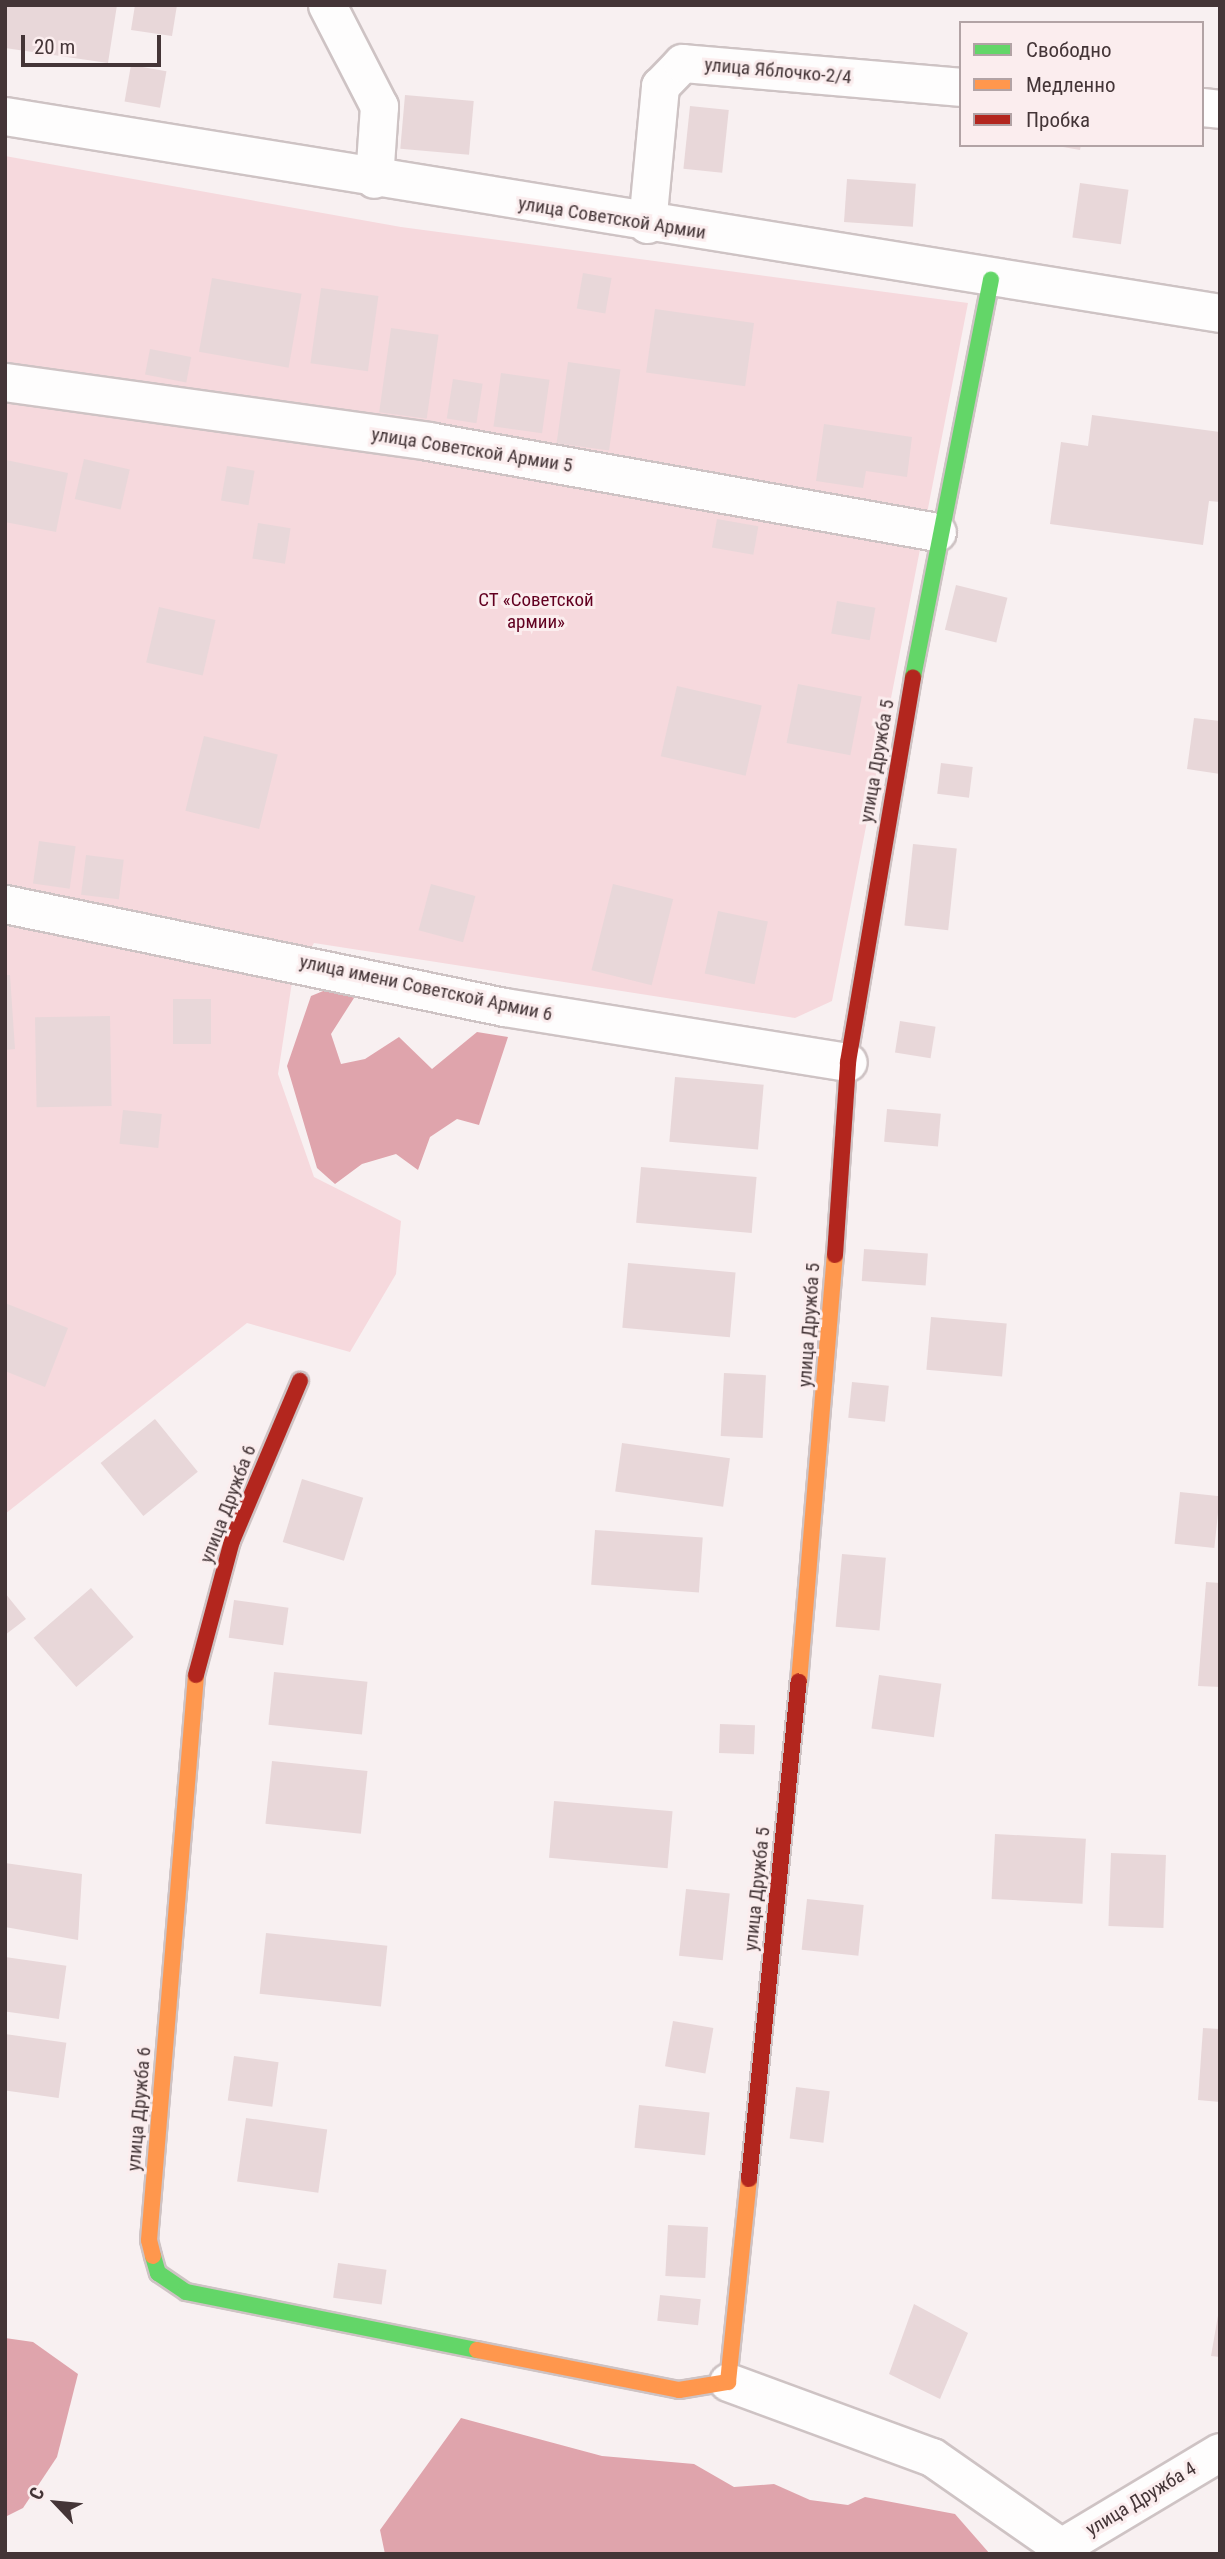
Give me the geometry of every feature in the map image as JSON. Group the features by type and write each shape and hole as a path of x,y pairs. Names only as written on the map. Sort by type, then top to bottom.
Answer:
{"street":[{"path":"327,5 379,106 374,178"},
{"name":"улица Яблочко-2/4","path":"647,224 660,86 682,63 959,87"},
{"name":"улица Советской Армии","path":"5,116 991,280 1220,313"},
{"name":"улица Дружба 5","path":"728,2382 821,1468 848,1062 937,532 991,280"},
{"name":"улица Советской Армии 5","path":"5,382 428,441 937,532"},
{"name":"улица имени Советской Армии 6","path":"5,904 504,1007 848,1062"},
{"name":"улица Дружба 6","path":"300,1381 232,1541 196,1672 149,2240 158,2273 186,2292 680,2390 728,2382"},
{"path":"728,2382 932,2457 1060,2550"},
{"name":"улица Дружба 4","path":"1060,2550 1220,2452"}],"green space":[{"name":"СТ «Советской армии»","path":"5,156 401,227 968,303 832,1001 795,1018 314,943 292,982 278,1074 314,1177 401,1221 396,1274 350,1352 247,1323 5,1514"}],"shaded area":[{"path":"333,987 354,998 331,1034 341,1064 365,1059 399,1037 432,1069 477,1032 508,1037 479,1125 457,1119 430,1137 418,1170 396,1154 362,1164 335,1184 317,1168 287,1066 311,996"},
{"path":"5,2338 33,2342 78,2374 57,2457 23,2508 5,2517"},
{"path":"461,2418 602,2456 694,2464 734,2487 774,2484 810,2500 848,2505 865,2497 955,2514 990,2554 385,2554 380,2530"}],"building":[{"path":"5,5 117,5 108,63 5,48"},
{"path":"135,5 177,5 172,36 131,30"},
{"path":"131,65 166,71 160,108 125,101"},
{"path":"405,95 474,101 469,155 400,149"},
{"path":"690,106 729,110 722,173 683,169"},
{"path":"847,179 916,184 913,227 844,222"},
{"path":"1080,183 1129,190 1121,244 1072,237"},
{"path":"583,273 612,278 605,313 577,308"},
{"path":"212,278 302,294 289,368 199,352"},
{"path":"321,288 378,296 368,371 310,363"},
{"path":"655,309 754,323 745,386 646,372"},
{"path":"391,328 439,335 427,419 379,412"},
{"path":"150,349 191,357 186,383 145,375"},
{"path":"568,362 620,369 609,451 557,443"},
{"path":"501,373 550,380 542,433 493,426"},
{"path":"453,379 483,384 476,423 447,419"},
{"path":"1092,415 1220,432 1220,502 1209,501 1203,545 1050,524 1061,442 1088,446"},
{"path":"824,424 912,437 907,477 866,471 863,488 816,481"},
{"path":"84,459 130,470 121,510 75,499"},
{"path":"6,460 68,473 56,532 5,522"},
{"path":"227,466 255,471 248,505 221,500"},
{"path":"717,519 758,526 753,555 712,548"},
{"path":"258,523 291,528 285,564 252,559"},
{"path":"956,585 1007,598 996,642 945,630"},
{"path":"837,601 875,608 870,640 831,633"},
{"path":"159,607 216,620 203,676 146,663"},
{"path":"798,684 862,696 850,755 787,743"},
{"path":"677,686 762,706 746,776 661,756"},
{"path":"1194,718 1220,721 1220,774 1187,769"},
{"path":"204,736 278,754 259,829 185,811"},
{"path":"941,763 973,767 969,798 937,794"},
{"path":"39,841 76,846 70,889 33,884"},
{"path":"913,844 957,849 948,930 904,926"},
{"path":"86,855 124,860 119,899 81,895"},
{"path":"431,884 475,896 463,942 419,930"},
{"path":"613,884 673,899 652,985 591,970"},
{"path":"718,911 768,922 755,984 705,974"},
{"path":"5,975 10,975 15,1049 5,1050"},
{"path":"173,999 211,999 211,1044 173,1044"},
{"path":"110,1016 112,1106 37,1107 35,1017"},
{"path":"900,1021 936,1027 931,1058 895,1053"},
{"path":"675,1077 764,1085 758,1150 669,1142"},
{"path":"887,1109 941,1114 938,1147 884,1142"},
{"path":"123,1110 162,1114 158,1148 119,1144"},
{"path":"641,1167 757,1177 752,1233 636,1223"},
{"path":"864,1249 928,1253 926,1285 862,1281"},
{"path":"628,1263 736,1272 730,1337 622,1328"},
{"path":"5,1303 68,1328 45,1387 5,1371"},
{"path":"931,1317 1007,1324 1002,1376 926,1370"},
{"path":"724,1373 766,1375 763,1438 721,1436"},
{"path":"852,1382 889,1386 885,1422 848,1418"},
{"path":"155,1419 198,1472 143,1516 101,1463"},
{"path":"622,1443 730,1458 723,1507 615,1492"},
{"path":"302,1479 363,1498 344,1561 283,1542"},
{"path":"1180,1492 1220,1496 1214,1548 1175,1544"},
{"path":"595,1530 703,1538 699,1592 591,1585"},
{"path":"842,1554 886,1558 879,1631 836,1627"},
{"path":"1206,1582 1220,1583 1220,1687 1198,1686"},
{"path":"91,1588 134,1637 76,1687 34,1638"},
{"path":"5,1593 26,1619 5,1635"},
{"path":"234,1600 288,1608 283,1645 229,1638"},
{"path":"274,1672 367,1682 362,1735 268,1725"},
{"path":"879,1675 941,1684 934,1737 871,1728"},
{"path":"720,1724 755,1725 754,1754 719,1753"},
{"path":"272,1761 367,1771 361,1834 265,1824"},
{"path":"554,1801 673,1811 668,1868 549,1858"},
{"path":"995,1834 1086,1839 1082,1904 992,1899"},
{"path":"1111,1853 1166,1855 1163,1928 1108,1926"},
{"path":"5,1863 82,1874 78,1940 5,1927"},
{"path":"686,1889 730,1894 723,1960 679,1956"},
{"path":"807,1899 864,1905 858,1956 802,1950"},
{"path":"266,1933 387,1946 381,2006 260,1994"},
{"path":"5,1957 66,1966 59,2019 5,2012"},
{"path":"673,2021 713,2028 705,2073 665,2066"},
{"path":"1203,2028 1220,2029 1220,2102 1198,2100"},
{"path":"5,2034 66,2043 59,2098 5,2091"},
{"path":"234,2056 279,2062 272,2107 228,2101"},
{"path":"796,2087 830,2091 823,2143 790,2139"},
{"path":"639,2105 710,2112 705,2155 635,2148"},
{"path":"246,2118 327,2129 318,2193 237,2181"},
{"path":"668,2225 708,2227 705,2278 665,2276"},
{"path":"338,2263 387,2270 382,2304 333,2298"},
{"path":"660,2295 701,2299 698,2325 657,2321"},
{"path":"914,2304 968,2333 940,2399 889,2374"},
{"path":"1220,2304 1220,2357 1211,2356"}],"traffic: fast":[{"path":"913,677 991,280"},
{"path":"153,2256 158,2273 186,2292 477,2350"}],"traffic: slow":[{"path":"799,1682 835,1255"},
{"path":"153,2256 149,2240 196,1675"},
{"path":"477,2350 679,2390 728,2382 749,2179"}],"traffic: jam":[{"path":"835,1255 848,1062 913,677"},
{"path":"196,1675 232,1541 300,1381"},
{"path":"749,2179 799,1682"}]}
